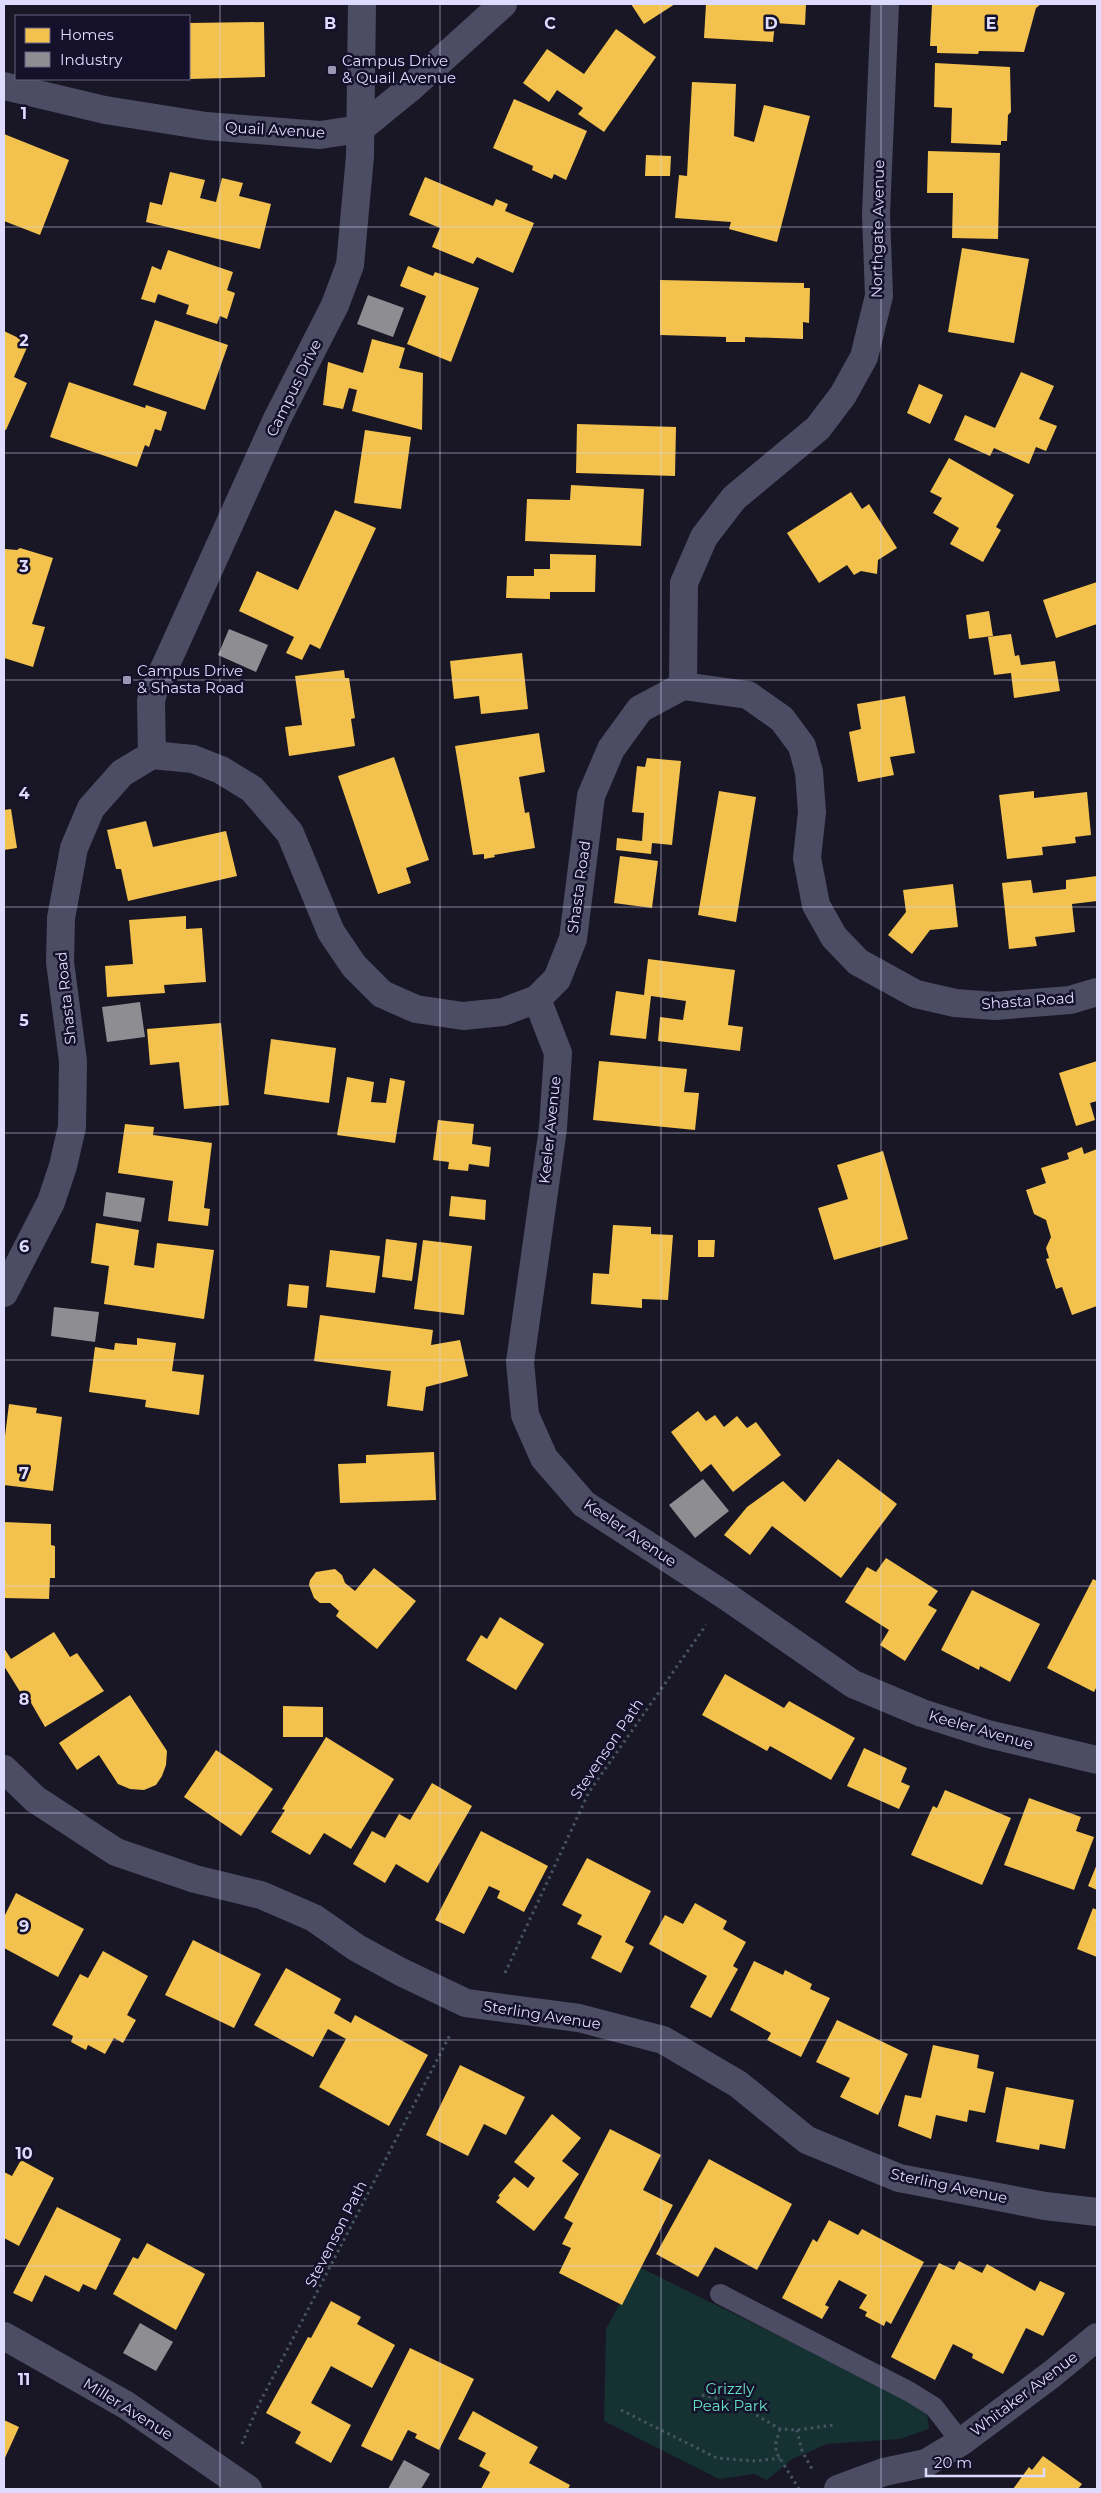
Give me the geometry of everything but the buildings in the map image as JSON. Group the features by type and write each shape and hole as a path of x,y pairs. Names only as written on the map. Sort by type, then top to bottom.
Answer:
{"street":[{"name":"Campus Drive","path":"152,755 151,701 153,693 277,419 335,305 350,265 360,156 362,4"},
{"name":"Quail Avenue","path":"4,86 106,110 206,126 320,135 360,128 409,89 503,4"},
{"name":"Northgate Avenue","path":"683,686 684,582 704,537 734,498 818,428 843,395 864,357 879,296 876,214 885,4"},
{"name":"Shasta Road","path":"4,1293 51,1202 64,1166 72,1127 73,1061 60,962 61,918 74,848 92,808 122,773 152,755 193,759 221,770 252,789 290,833 331,932 354,966 382,994 416,1009 463,1016 503,1012 537,999 556,979 573,939 591,796 611,749 640,709 683,686 748,695 782,719 802,746 809,772 812,812 807,858 816,905 834,937 858,962 916,994 955,1003 995,1006 1070,1000 1097,992"},
{"name":"Keeler Avenue","path":"537,999 558,1053 553,1128 520,1362 525,1415 544,1458 584,1504 726,1596 853,1684 922,1713 988,1734 1097,1760"},
{"name":"Sterling Avenue","path":"4,1769 35,1800 116,1852 195,1879 261,1895 305,1914 357,1948 477,2005 579,2018 664,2040 738,2084 807,2140 899,2178 1045,2206 1097,2212"},
{"name":"Miller Avenue","path":"4,2336 126,2405 238,2482"},
{"name":"Whitaker Avenue","path":"838,2489 884,2472 926,2463 960,2442 1097,2337"}],"lane":[{"path":"720,2294 910,2392 934,2407 960,2442"}],"path":[{"name":"Stevenson Path","path":"238,2482 258,2406 477,2005 588,1792 726,1596"},
{"path":"702,2395 734,2402 780,2429 797,2430 833,2425"},
{"path":"621,2410 718,2458 755,2461 780,2458"},
{"path":"780,2429 776,2442 776,2452 799,2489"},
{"path":"797,2430 802,2451 815,2474"}],"green space":[{"name":"Grizzly Peak Park","path":"639,2267 913,2402 927,2414 929,2429 900,2439 827,2444 792,2459 767,2480 754,2474 719,2479 604,2421 606,2329"}],"place":[{"name":"Campus Drive & Quail Avenue","path":"332,70"},
{"name":"Campus Drive & Shasta Road","path":"127,680"}]}
